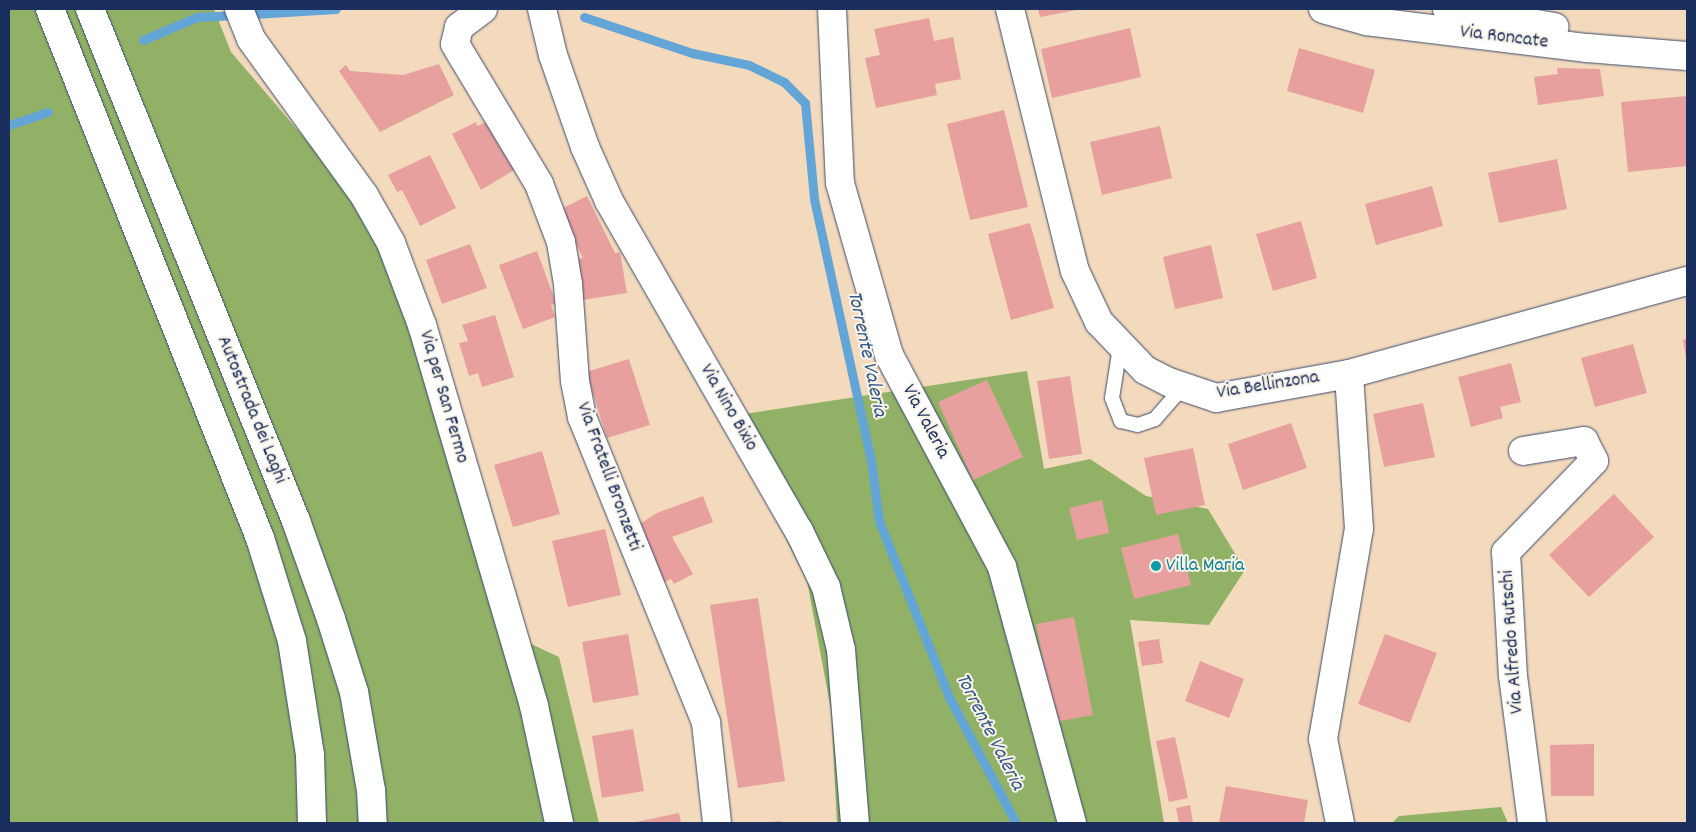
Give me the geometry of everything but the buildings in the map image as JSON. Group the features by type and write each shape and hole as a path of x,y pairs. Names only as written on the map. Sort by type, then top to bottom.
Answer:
{"main road":[{"name":"Autostrada dei Laghi","path":"50,9 260,538 292,641 310,755 312,823"},
{"name":"Autostrada dei Laghi","path":"90,9 296,521 354,692 371,790 373,823"},
{"name":"Via per San Fermo","path":"239,9 251,39 340,166 364,195 391,243 422,325 534,706 559,823"},
{"name":"Via Fratelli Bronzetti","path":"483,9 459,27 455,44 539,184 561,242 568,284 575,381 582,417 706,723 717,823"},
{"name":"Via Nino Bixio","path":"542,9 585,147 609,201 798,530 826,587 841,650 855,823"},
{"name":"Via Valeria","path":"832,9 840,183 889,354 1002,567 1072,823"},
{"name":"Via Bellinzona","path":"1010,9 1074,270 1098,322 1120,347 1145,370 1183,387 1216,398 1349,374 1687,281"},
{"name":"Via Roncate","path":"1323,9 1366,21 1587,48 1687,56"},
{"path":"1447,9 1590,32 1687,37"},
{"path":"1340,823 1323,739 1359,529 1349,374"},
{"name":"Via Alfredo Rutschi","path":"1523,451 1584,440 1594,461 1506,552 1513,676 1532,823"}],"lane":[{"path":"1120,347 1112,398 1121,421 1138,424 1154,419 1183,387"}],"green space":[{"path":"9,9 214,9 231,52 355,197 393,261 503,631 559,657 599,823 9,823"},
{"path":"1027,371 1044,469 1090,459 1146,496 1208,509 1245,570 1209,625 1130,620 1164,823 837,823 831,710 807,581 725,417"},
{"path":"1501,807 1508,823 1392,823 1399,816"}],"waterway":[{"path":"253,14 336,9"},
{"path":"143,40 197,17 231,15"},
{"name":"Torrente Valeria","path":"584,17 692,53 749,65 784,82 805,103 814,199 871,460 879,521 950,699 1016,823"},
{"path":"9,125 48,112"}],"place":[{"name":"Villa Maria","path":"1156,566"}]}
